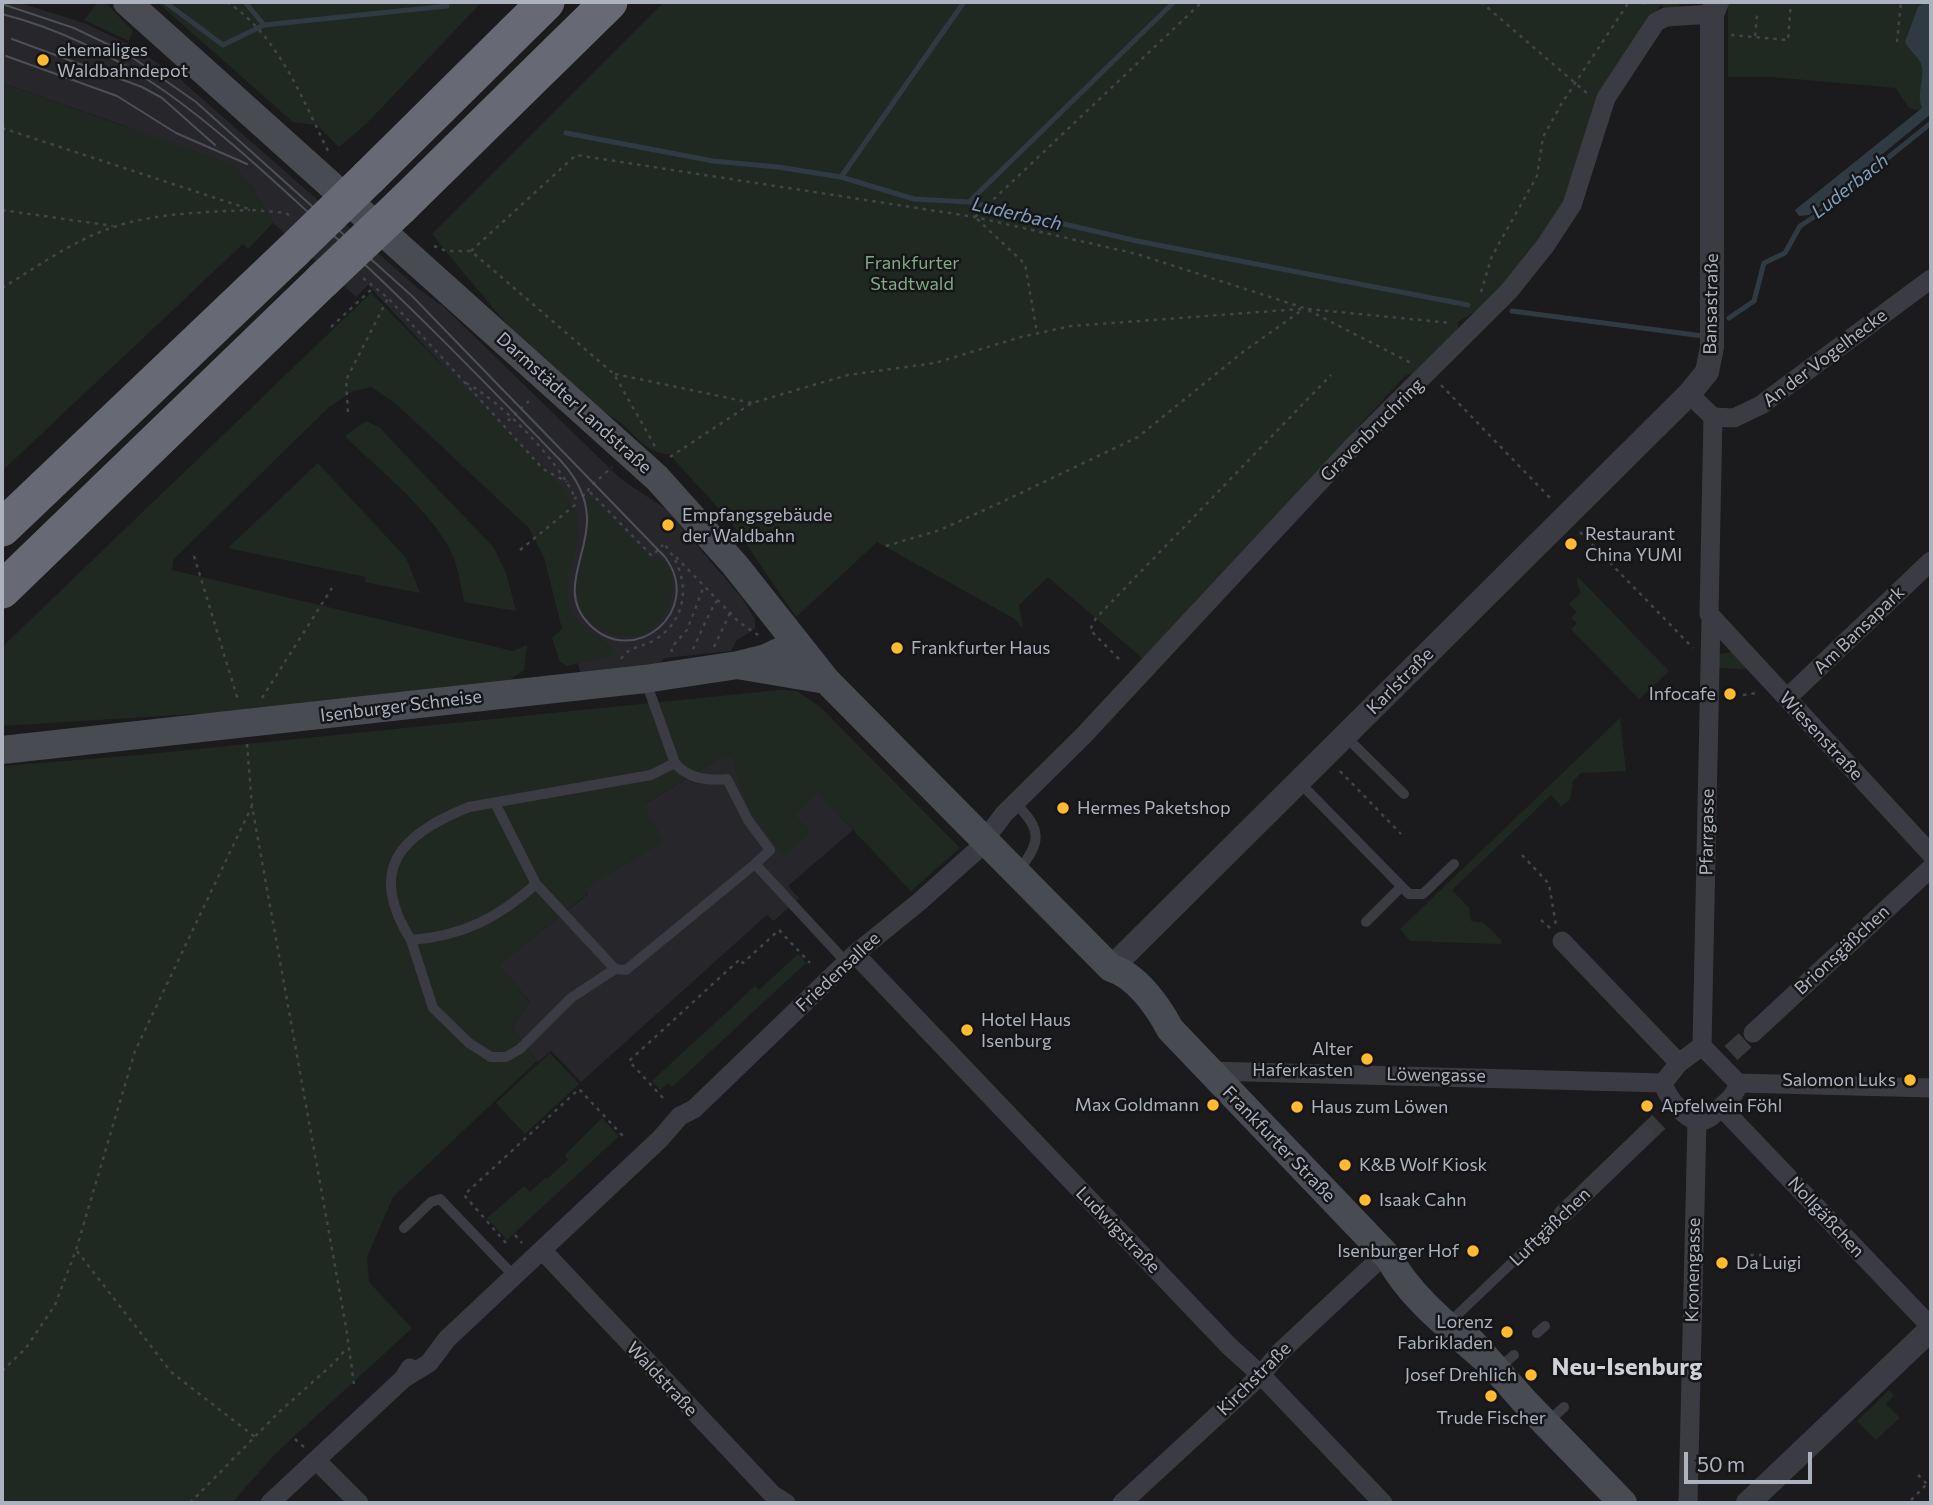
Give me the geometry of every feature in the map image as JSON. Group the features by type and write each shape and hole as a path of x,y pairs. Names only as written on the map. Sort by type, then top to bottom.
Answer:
{"highway":[{"path":"2,528 293,251 546,2"},
{"path":"2,590 609,2"}],"main road":[{"name":"Darmstädter Landstraße","path":"127,2 654,475 736,565 826,680 986,840"},
{"name":"Isenburger Schneise","path":"2,750 645,679 726,658 766,658 796,644"},
{"path":"726,658 826,680"},
{"name":"Frankfurter Straße","path":"986,840 1111,968 1113,982 1154,1022 1170,1030 1387,1256 1397,1273 1424,1304 1498,1361"},
{"name":"Frankfurter Straße","path":"1387,1256 1405,1266 1454,1318 1555,1416 1623,1503"}],"street":[{"name":"Gravenbruchring","path":"986,840 1015,803 1084,735 1354,445 1430,372 1527,269 1566,215 1586,170 1603,105 1619,75 1656,22 1666,17 1715,13"},
{"name":"Bansastraße","path":"1689,394 1707,372 1712,347 1715,13"},
{"name":"An der Vogelhecke","path":"1713,417 1734,418 1748,414 1931,279"},
{"path":"1689,394 1713,417 1706,595 1711,618"},
{"name":"Karlstraße","path":"1111,968 1689,394"},
{"name":"Am Bansapark","path":"1787,698 1931,561"},
{"name":"Wiesenstraße","path":"1711,618 1931,854"},
{"name":"Pfarrgasse","path":"1702,1046 1711,618"},
{"name":"Friedensallee","path":"270,1503 403,1379 429,1363 443,1348 447,1339 660,1139 680,1116 694,1109 851,958 927,896 986,840"},
{"name":"Brionsgäßchen","path":"1752,1033 1931,868"},
{"path":"1559,938 1679,1063"},
{"name":"Ludwigstraße","path":"851,958 1229,1346 1261,1375 1383,1503"},
{"path":"1729,1097 1726,1058 1702,1046 1679,1063 1663,1083 1671,1111 1697,1121 1709,1118 1729,1097 1931,1088"},
{"name":"Löwengasse","path":"1210,1071 1663,1083"},
{"name":"Nollgäßchen","path":"1729,1097 1931,1328"},
{"name":"Kronengasse","path":"1688,1503 1697,1121"},
{"name":"Luftgäßchen","path":"1563,1214 1645,1135"},
{"name":"Waldstraße","path":"542,1250 773,1495 786,1503"},
{"name":"Kirchstraße","path":"1122,1503 1261,1375 1279,1353 1387,1256"},
{"path":"1748,1503 1931,1328"},
{"path":"316,1460 359,1503"}],"lane":[{"path":"645,679 676,763 683,772 709,781 727,779 748,820 770,850 626,970 615,969 571,998 520,1049 506,1057 491,1057 469,1043 433,1007 411,940 396,914 392,898 393,866 399,850 442,818 469,807 651,775 676,763"},
{"path":"1345,736 1404,794"},
{"path":"1298,781 1401,887 1415,896 1423,894 1454,864"},
{"path":"495,803 536,884 615,969"},
{"path":"1015,803 1035,824 1037,839 1032,855 1018,872"},
{"path":"755,864 851,958"},
{"path":"411,940 436,938 469,928 506,910 536,884"},
{"path":"1366,922 1401,887"},
{"path":"404,1227 431,1202 440,1199 514,1276"},
{"name":"Luftgäßchen","path":"1454,1318 1563,1214"}],"path":[{"path":"227,2 240,10 271,45 329,153"},
{"path":"975,217 1202,2"},
{"path":"1481,2 1574,84 1603,105"},
{"path":"654,475 672,455 752,403 848,375 935,363 1037,333 1159,317 1304,308 1460,324 1474,323 1492,256 1537,176 1543,137 1574,84 1629,2"},
{"path":"1715,13 1755,37 1788,40 1791,2"},
{"path":"1897,42 1901,2"},
{"path":"1755,37 1757,15"},
{"path":"471,251 576,155 975,217 1137,254 1304,308 1430,372"},
{"path":"2,210 114,227"},
{"path":"2,288 87,237 114,227 195,213 252,210"},
{"path":"975,217 1025,264 1037,333"},
{"path":"429,244 446,251 471,251 614,374 656,443 654,475"},
{"path":"331,327 374,287"},
{"path":"348,412 346,380 388,298"},
{"path":"886,546 940,530 1138,437 1243,352 1304,308"},
{"path":"614,374 752,403"},
{"path":"1119,659 1090,631 1096,618 1331,375"},
{"path":"466,383 488,395 561,472 575,498 575,505 520,550"},
{"path":"509,420 530,400"},
{"path":"613,464 589,488 590,492 652,556 663,544 730,612 758,635"},
{"path":"575,498 590,492"},
{"path":"620,662 627,650 653,641 665,632 682,607 683,576 669,550"},
{"path":"194,556 246,724 252,806 354,1384"},
{"path":"672,655 671,648 687,630 704,586"},
{"path":"246,724 332,588"},
{"path":"693,653 712,605 718,600"},
{"path":"726,658 714,642 730,612"},
{"path":"1742,695 1765,692"},
{"path":"1333,765 1401,834"},
{"path":"2,1371 26,1348 55,1305 76,1250 135,1051 252,806"},
{"path":"1522,855 1549,884 1559,938"},
{"path":"663,1098 629,1061 703,991 740,959 743,963 779,930 810,963"},
{"path":"506,1243 464,1195 579,1089 623,1136"},
{"path":"76,1250 172,1372 255,1437"},
{"path":"1736,1262 1744,1255 1764,1255 1768,1261"},
{"path":"190,1503 347,1347"},
{"path":"1912,1500 1928,1485 1918,1475"}],"shaded area":[{"path":"2,2 17,2 84,23 128,44 173,73 420,290 443,306 620,478 667,510 741,597 755,619 755,629 736,641 731,651 665,658 658,665 581,675 554,575 460,384 368,285 356,297 273,223 250,184 125,126 2,83"},
{"path":"1925,2 1931,2 1931,114 1809,215 1799,216 1795,210 1922,108 1922,67 1905,42 1918,7"},
{"path":"715,753 796,769 853,830 788,886 799,898 774,921 767,915 581,1082 551,1051 538,1062 512,1028 530,1002 498,965 588,894 585,888 663,841 642,806 716,760"}],"green space":[{"path":"98,2 105,2 133,31 129,41 84,20"},
{"path":"157,2 482,2 366,124 339,147 317,125 293,122"},
{"name":"Frankfurter Stadtwald","path":"664,2 1680,2 1678,12 1667,11 1661,5 1613,71 1571,192 1540,241 1487,304 1458,322 1458,330 1416,372 1405,376 1143,659 1048,577 1019,605 1023,629 1015,619 877,542 796,617 731,522 669,454 654,451 642,443 621,423 585,399 543,362 504,321 432,234"},
{"path":"1728,2 1931,2 1931,114 1909,108 1896,88 1772,77 1728,77"},
{"path":"2,83 234,165 250,184 273,223 248,249 243,244 2,471"},
{"path":"371,293 561,486 573,508 579,530 568,582 569,603 578,621 605,641 616,654 567,666 560,662 552,638 562,629 544,557 529,528 395,403 371,387 353,391 329,407 173,560 172,570 513,651 527,645 524,670 503,684 257,710 2,726 2,647"},
{"path":"366,421 379,427 494,548 506,573 516,611 464,602 454,559 438,531 414,502 345,436"},
{"path":"318,463 406,558 420,593 365,582 366,577 228,548"},
{"path":"593,499 654,562 660,556 668,567 672,578 671,599 661,619 643,635 607,632 596,627 581,610 577,585 587,533 587,500"},
{"path":"1578,577 1669,671 1639,699 1571,629 1577,623 1571,618 1577,612 1569,604 1581,593"},
{"path":"1732,652 1760,683 1746,669 1718,668 1719,654"},
{"path":"779,690 797,691 819,706 960,848 911,891 818,793 795,815 811,832 784,856 751,810 740,786 732,757 716,760 643,805 664,841 586,888 588,893 499,965 530,1003 512,1028 537,1061 393,1197 367,1257 369,1282 412,1328 274,1455 232,1503 2,1503 2,766 139,755"},
{"path":"1620,718 1626,771 1581,773 1573,781 1570,800 1561,806 1551,795 1452,890 1469,908 1471,921 1484,923 1501,940 1501,944 1410,941 1400,929"},
{"path":"798,954 806,963 672,1087 668,1083 660,1090 652,1081 755,986 759,990"},
{"path":"550,1053 579,1084 525,1134 496,1103"},
{"path":"602,1118 619,1136 507,1240 487,1218 524,1186 530,1192 547,1179 568,1160 565,1155"},
{"path":"1889,1390 1894,1395 1886,1404 1900,1418 1876,1440 1857,1421"}],"waterway":[{"path":"165,2 223,45 264,25"},
{"name":"Luderbach","path":"245,2 264,25 447,6"},
{"path":"841,177 964,2"},
{"path":"969,202 1174,2"},
{"name":"Luderbach","path":"1729,318 1754,301 1764,263 1785,253 1800,226 1931,123"},
{"name":"Luderbach","path":"566,133 713,161 778,167 841,177 914,199 969,202 1137,241 1468,305"},
{"name":"Luderbach","path":"1512,311 1703,336"}],"tunnel":[{"path":"1731,1053 1753,1033"},
{"path":"1645,1135 1664,1117"}],"tram line":[{"path":"2,4 74,28 126,53 196,102 412,296 665,557 675,577 676,597 670,614 658,628 643,637 625,641 607,637 589,624 575,599 587,517 582,493 575,479 468,365 342,243 205,121 131,69 48,28 2,14"},
{"path":"12,39 142,87 162,98 215,145"},
{"path":"6,56 117,96 176,133 247,164"}],"place":[{"name":"ehemaliges Waldbahndepot","path":"43,60"},
{"name":"Empfangsgebäude der Waldbahn","path":"668,525"},
{"name":"Restaurant China YUMI","path":"1571,544"},
{"name":"Frankfurter Haus","path":"897,648"},
{"name":"Infocafe","path":"1730,694"},
{"name":"Hermes Paketshop","path":"1063,808"},
{"name":"Hotel Haus Isenburg","path":"967,1030"},
{"name":"Alter Haferkasten","path":"1367,1059"},
{"name":"Salomon Luks","path":"1910,1080"},
{"name":"Max Goldmann","path":"1213,1105"},
{"name":"Apfelwein Föhl","path":"1647,1106"},
{"name":"Haus zum Löwen","path":"1297,1107"},
{"name":"K&B Wolf Kiosk","path":"1345,1165"},
{"name":"Isaak Cahn","path":"1365,1200"},
{"name":"Isenburger Hof","path":"1473,1251"},
{"name":"Da Luigi","path":"1722,1263"},
{"name":"Lorenz Fabrikladen","path":"1507,1332"},
{"name":"Josef Drehlich","path":"1531,1375"},
{"name":"Trude Fischer","path":"1491,1396"}],"district":[{"name":"Neu-Isenburg","path":"1627,1367"}]}
